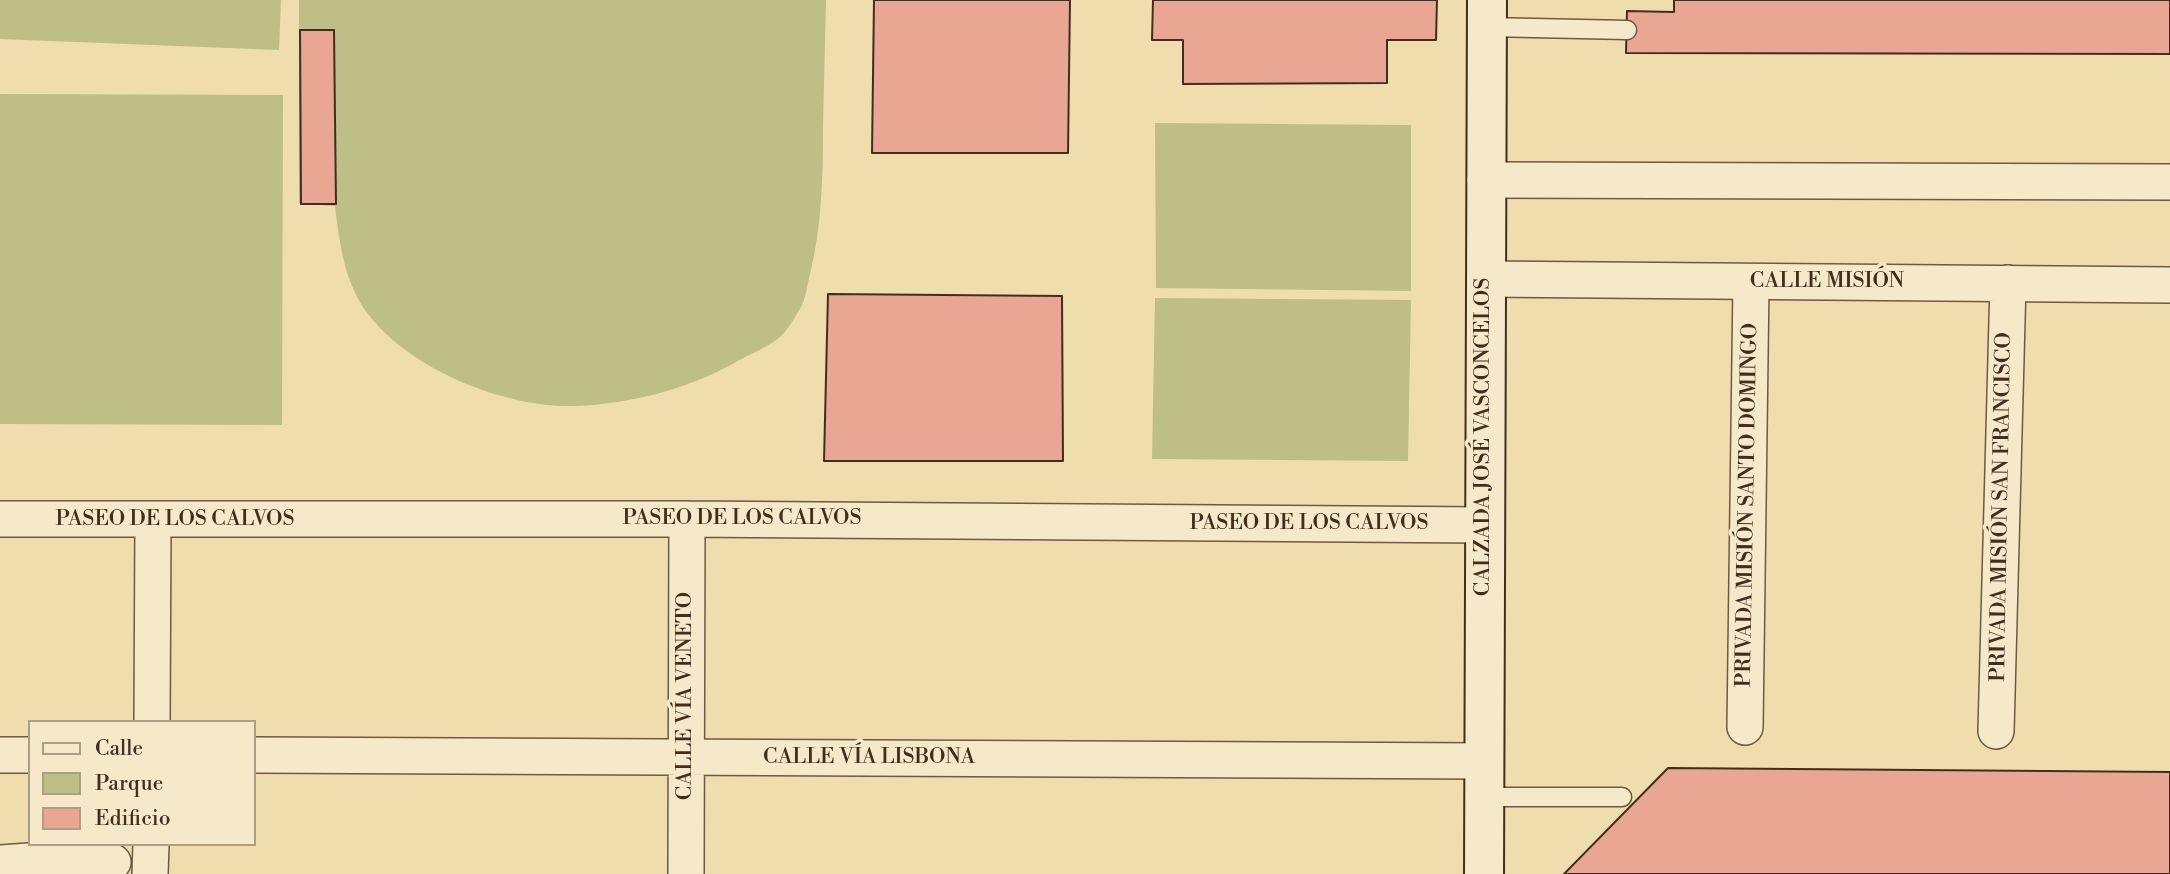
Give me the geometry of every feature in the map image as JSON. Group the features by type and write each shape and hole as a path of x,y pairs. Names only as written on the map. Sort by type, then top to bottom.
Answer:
{"main road":[{"name":"CALZADA JOSÉ VASCONCELOS","path":"1484,874 1487,14"}],"street":[{"path":"1485,180 2170,183"},
{"name":"CALLE MISIÓN","path":"1485,279 2170,285"},
{"name":"PRIVADA MISIÓN SANTO DOMINGO","path":"1745,727 1751,282"},
{"name":"PRIVADA MISIÓN SAN FRANCISCO","path":"1996,731 2008,283"},
{"name":"PASEO DE LOS CALVOS","path":"0,519 687,519 1484,525"},
{"name":"CALLE VÍA VENETO","path":"686,874 687,519"},
{"path":"152,720 153,521"},
{"path":"0,755 28,755"},
{"name":"CALLE VÍA LISBONA","path":"256,755 686,757 1484,779"},
{"path":"150,874 151,846"},
{"path":"0,863 43,867 113,862"}],"lane":[{"path":"1487,14 1627,30"},
{"path":"1484,779 1622,797"}],"green space":[{"path":"0,0 281,0 279,50 0,39"},
{"path":"299,0 826,0 823,164 819,219 805,296 792,322 772,343 718,372 658,393 596,405 549,405 521,401 464,383 413,355 372,319 356,294 345,266 335,206 299,204"},
{"path":"0,94 283,95 282,425 0,424"},
{"path":"1155,123 1411,125 1411,291 1156,288"},
{"path":"1155,298 1411,300 1408,461 1152,459"}],"building":[{"path":"874,0 1070,0 1068,153 872,153"},
{"path":"1153,0 1437,0 1436,40 1387,40 1387,83 1183,84 1183,40 1152,40"},
{"path":"1674,0 2170,0 2170,54 1626,53 1627,11 1674,12"},
{"path":"300,30 334,30 336,204 301,204"},
{"path":"828,294 1062,296 1063,461 824,461"},
{"path":"1668,768 2170,772 2170,874 1564,874"}]}
